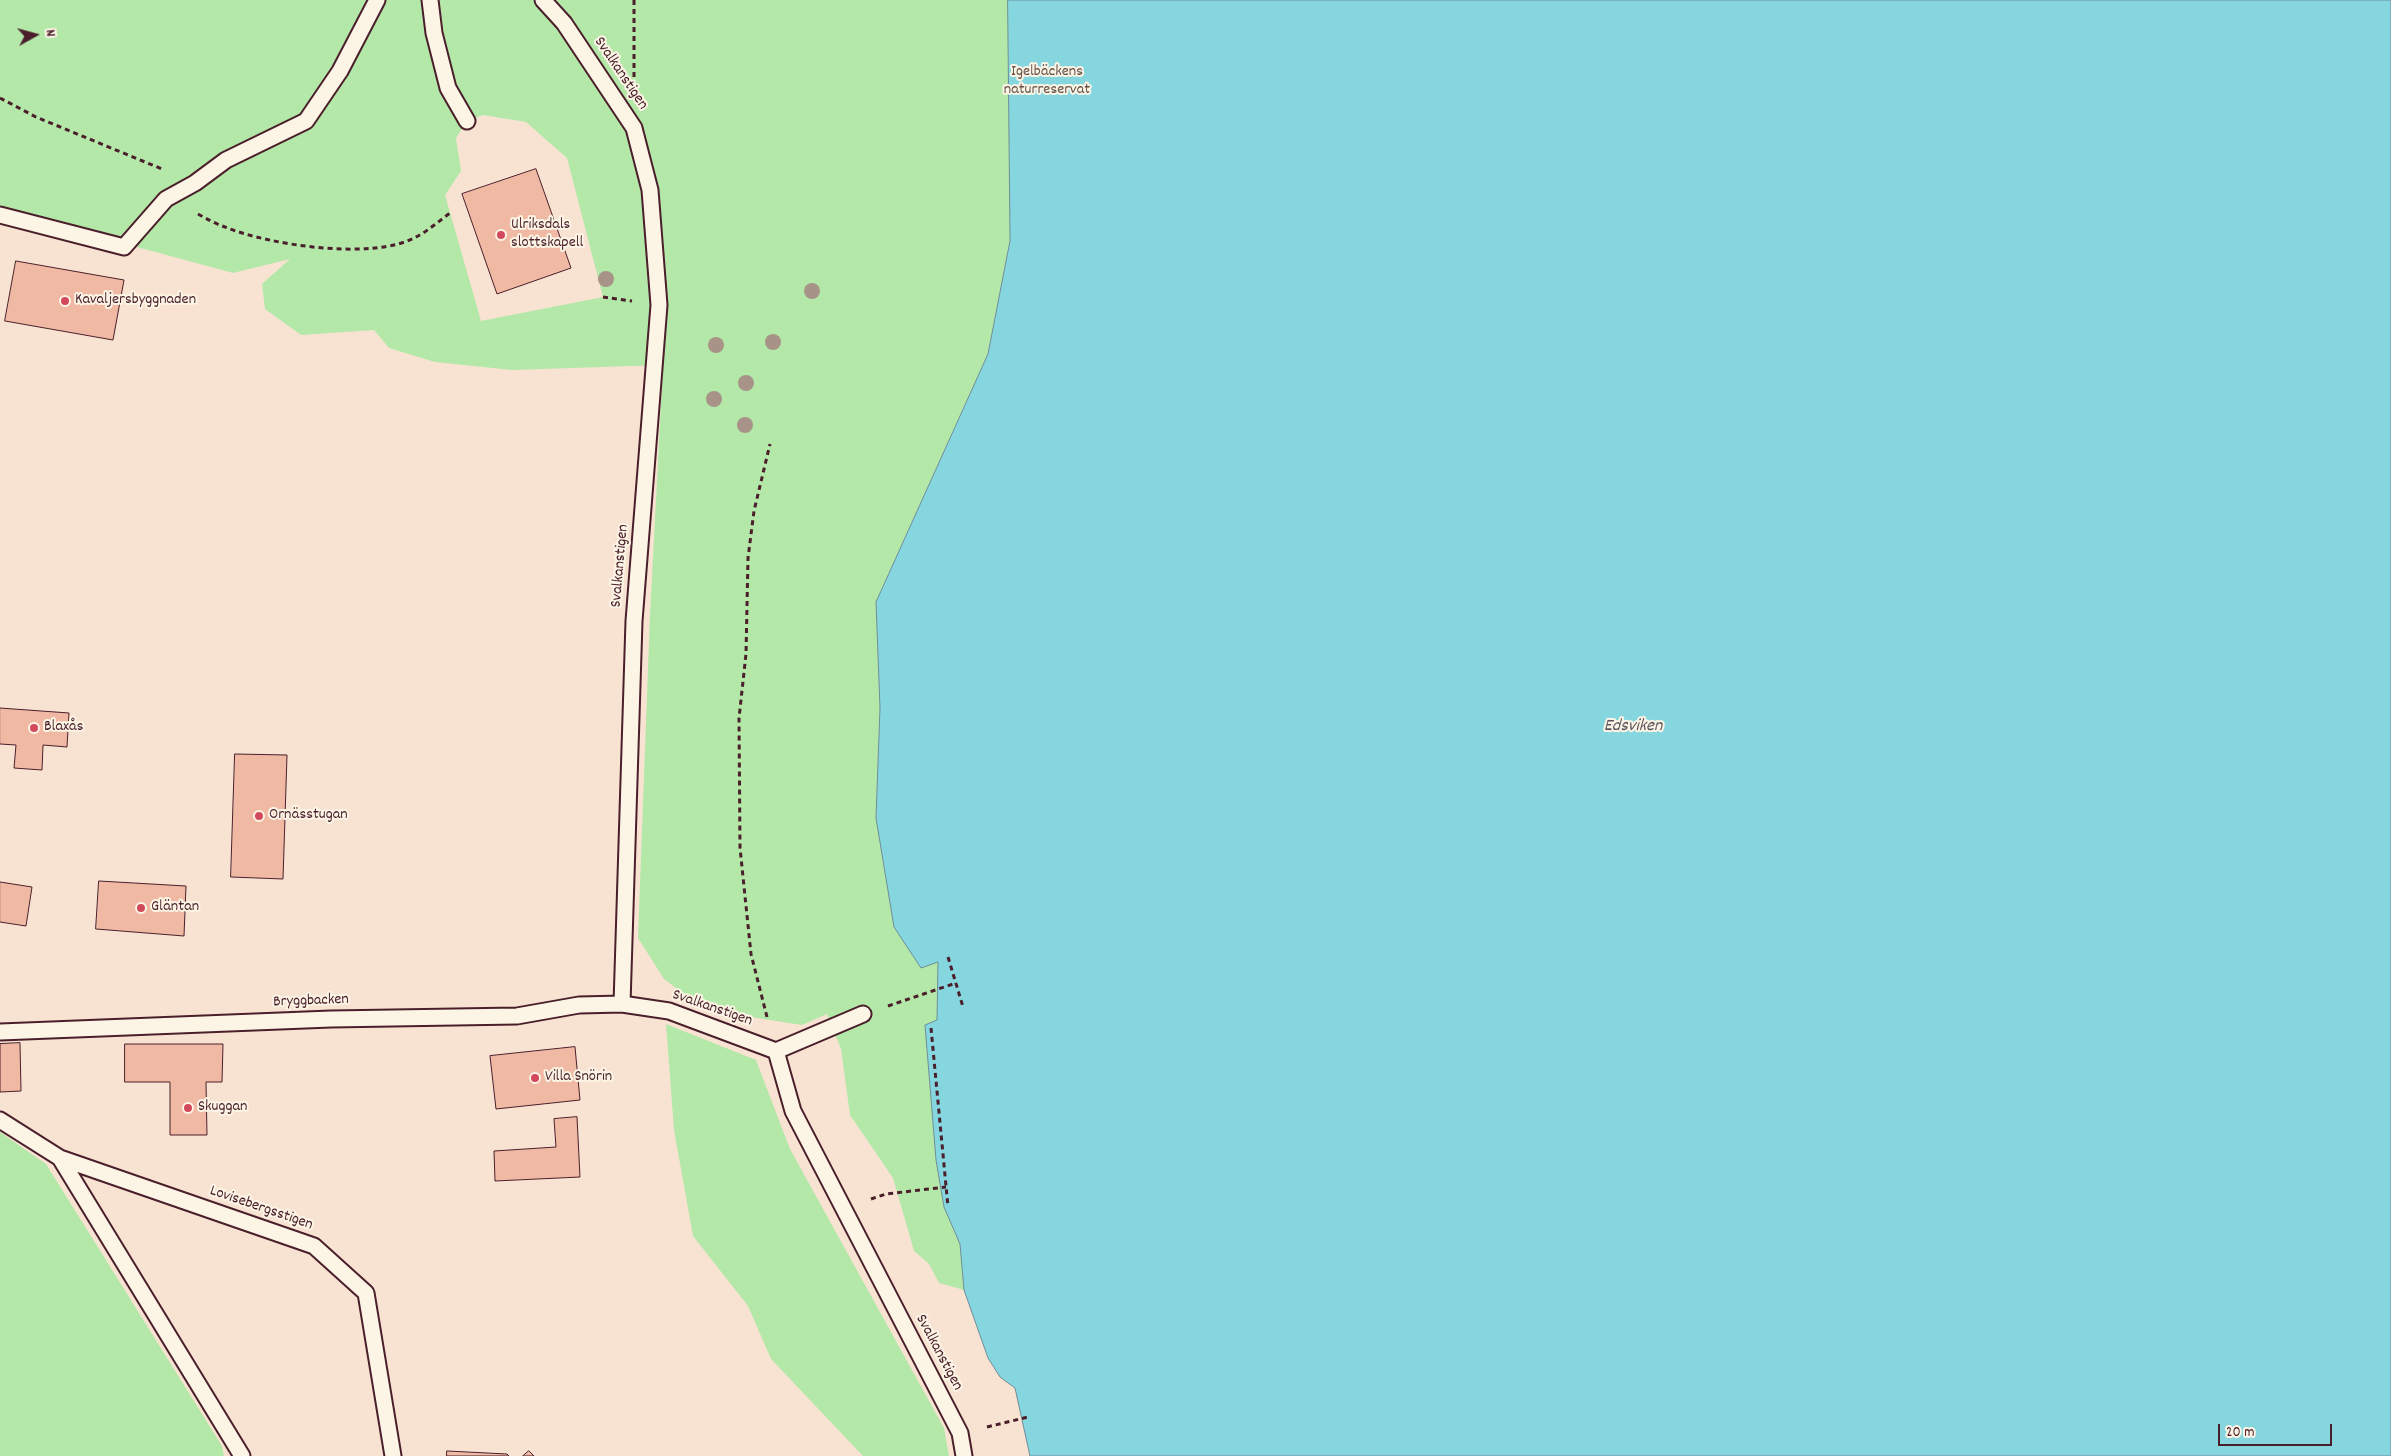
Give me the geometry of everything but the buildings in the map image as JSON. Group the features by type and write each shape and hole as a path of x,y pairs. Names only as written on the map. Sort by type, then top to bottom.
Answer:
{"lane":[{"path":"0,215 124,247 166,199 194,183 226,160 306,121 340,71 377,0"},
{"path":"430,0 434,33 448,88 466,121"},
{"name":"Svalkanstigen","path":"543,0 564,22 634,128 650,190 659,305 634,621 622,1004 669,1011 776,1051 793,1111 960,1433 964,1456"},
{"name":"Bryggbacken","path":"0,1032 331,1019 518,1016 579,1005 622,1004"},
{"path":"776,1051 864,1014"},
{"name":"Lovisebergsstigen","path":"0,1120 60,1158 314,1246 366,1294 393,1456"},
{"name":"Lovisebergsstigen","path":"60,1158 242,1456"}],"path":[{"path":"634,0 634,79"},
{"path":"0,98 36,117 194,183"},
{"path":"166,199 226,228 289,244 339,249 377,249 415,238 450,213"},
{"path":"770,444 754,511 748,558 746,654 739,718 740,838 751,954 776,1051"},
{"path":"948,957 963,1007"},
{"path":"864,1014 956,983"},
{"path":"931,1028 948,1207"},
{"path":"886,1194 946,1186"},
{"path":"1005,1422 1028,1417"}],"green space":[{"name":"Igelbäckens naturreservat","path":"0,0 1275,0 1010,217 1010,241 988,354 876,602 880,708 876,818 894,927 938,961 937,1020 925,1025 936,1160 944,1207 960,1244 964,1290 939,1283 929,1264 914,1251 893,1178 850,1115 841,1049 827,1014 802,1025 705,1010 664,979 638,938 650,615 663,365 512,370 435,362 389,348 374,330 301,335 265,309 262,284 290,259 233,273 0,210","holes":["483,115 526,122 567,158 603,297 481,321 445,195 461,171 456,138 467,121"]},
{"path":"666,1024 756,1060 790,1149 944,1428 949,1456 863,1456 771,1359 748,1306 693,1236 674,1130"},
{"path":"0,1132 46,1164 222,1446 224,1456 0,1456"}],"water":[{"name":"Edsviken","path":"1008,0 2391,0 2391,1456 1030,1456 1015,1388 1000,1377 988,1358 964,1290 960,1244 944,1207 936,1160 925,1025 937,1020 938,962 921,968 894,927 876,818 880,708 876,602 988,354 1010,241"}],"place":[{"name":"Ulriksdals slottskapell","path":"501,235"},
{"name":"Kavaljersbyggnaden","path":"65,301"},
{"name":"Blaxås","path":"34,728"},
{"name":"Ornässtugan","path":"259,816"},
{"name":"Gläntan","path":"141,908"},
{"name":"Villa Snörin","path":"535,1078"},
{"name":"Skuggan","path":"188,1108"}]}
